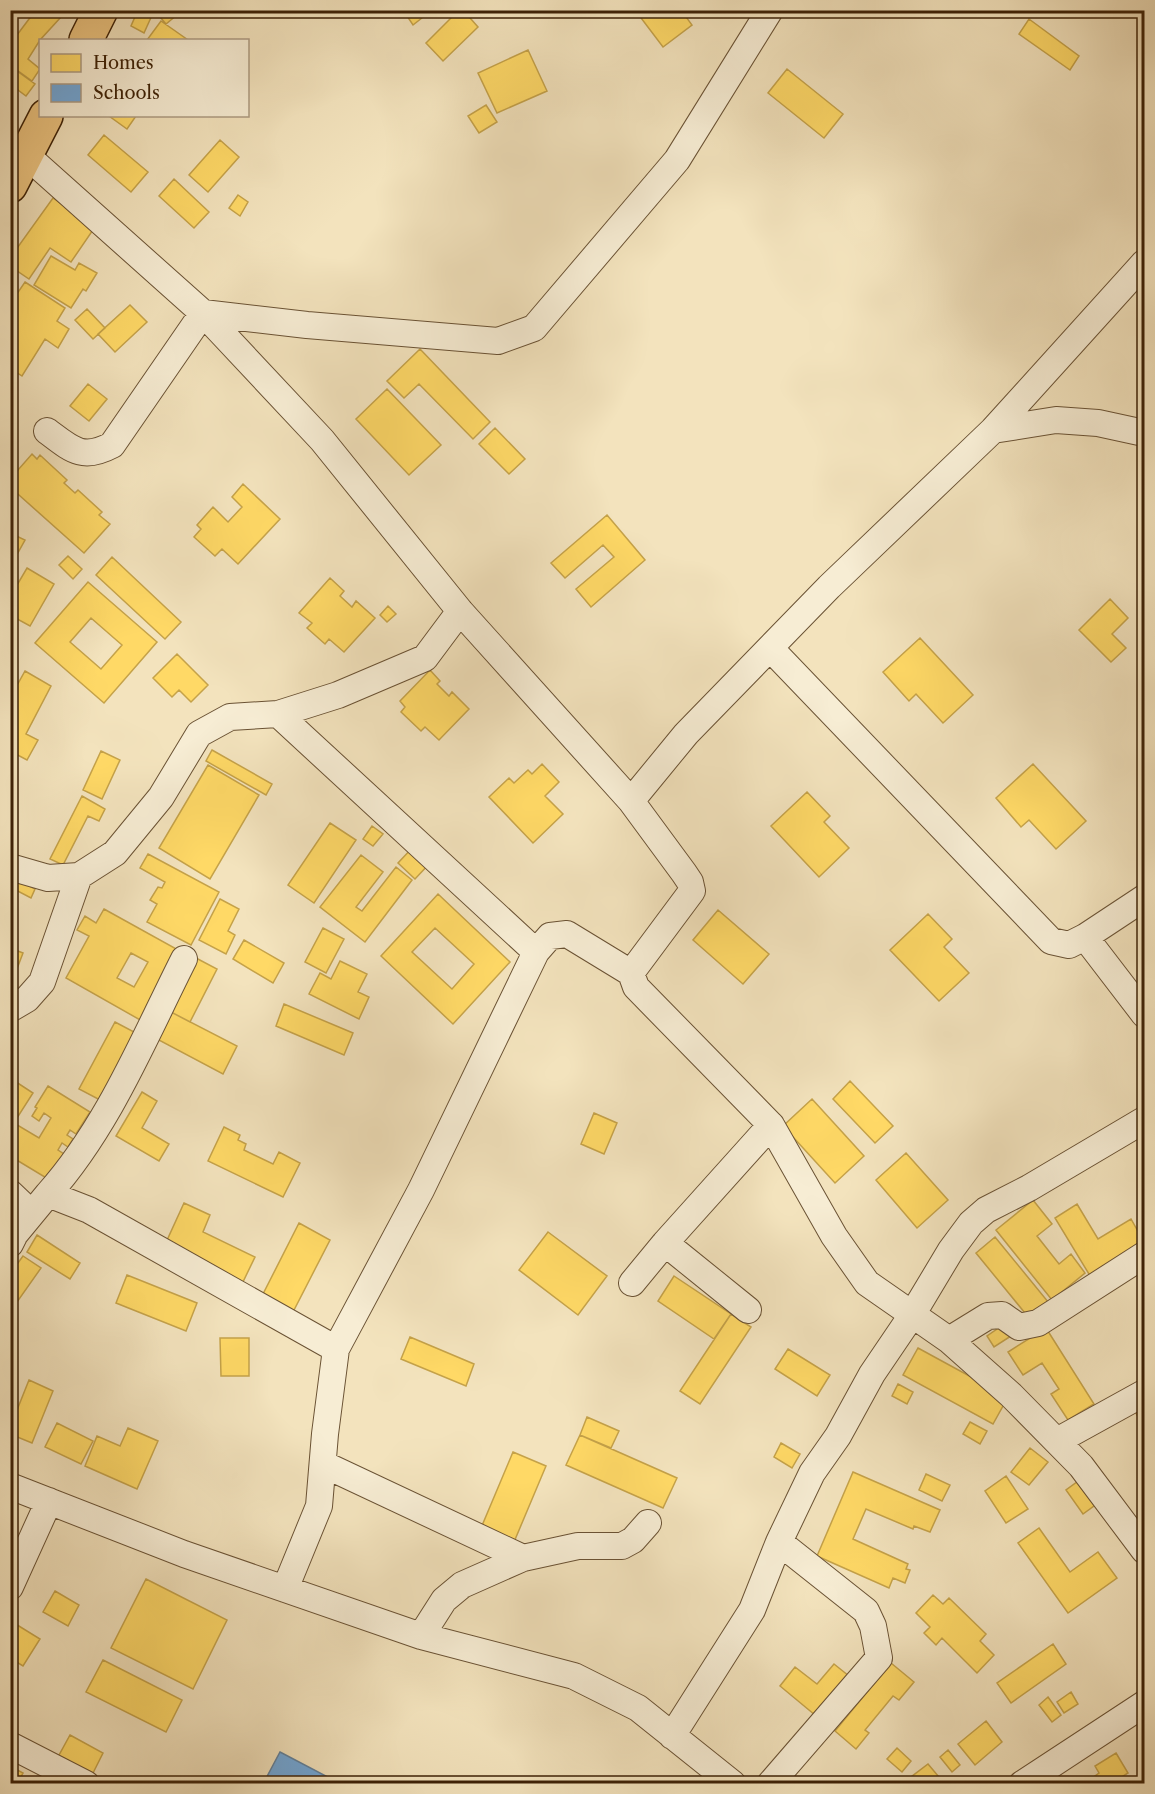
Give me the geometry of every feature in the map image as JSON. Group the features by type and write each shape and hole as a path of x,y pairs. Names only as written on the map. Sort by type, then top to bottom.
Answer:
{"highway":[{"path":"86,39 101,10"},
{"path":"10,186 45,117"}],"street":[{"path":"203,313 307,325 498,341 534,328 676,160 770,10"},
{"path":"26,155 203,313 322,440 460,611 631,801 684,873 692,891 631,973"},
{"path":"631,801 686,734 829,587 993,430 1144,263"},
{"path":"47,431 73,451 97,453 112,445 203,313"},
{"path":"993,430 1056,420 1098,423 1144,433"},
{"path":"10,867 48,878 79,876 115,853 161,797 199,734 230,717 278,714 339,695 425,658 460,611"},
{"path":"770,648 1051,941 1069,945 1144,898"},
{"path":"278,714 536,952"},
{"path":"10,1009 27,999 42,982 79,876"},
{"path":"285,1589 319,1506 336,1349 421,1190 536,952 550,936 567,934 631,973 636,987 654,1008 771,1125 834,1236 867,1283 949,1340 1011,1395 1081,1466 1144,1550"},
{"path":"1085,937 1144,1014"},
{"path":"10,1244 40,1203 67,1172 101,1122 184,959"},
{"path":"672,1736 752,1610 779,1542 812,1473 838,1436 872,1374 912,1316 951,1250 971,1223 986,1210 1029,1188 1144,1120"},
{"path":"632,1283 664,1243 771,1125"},
{"path":"10,1193 40,1203 89,1210 336,1349"},
{"path":"664,1243 748,1310"},
{"path":"949,1340 988,1316 1002,1315 1020,1327 1038,1323 1144,1255"},
{"path":"1057,1441 1144,1394"},
{"path":"323,1464 523,1558"},
{"path":"10,1486 184,1554 421,1636 574,1676 638,1708 733,1784"},
{"path":"10,1587 50,1501"},
{"path":"421,1636 444,1600 462,1585 523,1558 578,1546 622,1546 633,1540 648,1523"},
{"path":"770,1784 879,1658 873,1626 866,1611 779,1542"},
{"path":"1022,1784 1144,1704"},
{"path":"10,1745 86,1784"}],"building: Homes":[{"path":"26,10 53,10 61,17 39,39 28,59 39,68 32,81 10,65 10,37 14,39 32,15"},
{"path":"138,10 149,10 153,13 144,33 131,26"},
{"path":"154,10 173,10 177,15 166,24"},
{"path":"403,10 432,10 413,25"},
{"path":"459,10 463,10 478,27 443,61 426,43"},
{"path":"635,10 681,10 692,25 663,47"},
{"path":"1029,19 1079,56 1070,70 1019,34"},
{"path":"161,21 187,39 148,39"},
{"path":"528,50 547,91 497,113 478,73"},
{"path":"10,66 35,84 26,96 10,84"},
{"path":"787,69 843,114 824,138 768,93"},
{"path":"486,105 497,122 479,133 468,116"},
{"path":"110,117 135,117 127,129"},
{"path":"104,135 148,172 131,192 88,155"},
{"path":"220,140 239,157 208,192 189,175"},
{"path":"174,179 209,212 194,228 159,196"},
{"path":"238,195 248,202 240,216 229,208"},
{"path":"53,198 95,227 71,262 50,248 29,279 10,266 10,258"},
{"path":"51,256 75,270 79,263 97,273 86,291 83,289 71,308 34,285"},
{"path":"25,282 65,308 57,321 69,329 58,348 45,339 22,376 10,368 10,304"},
{"path":"130,305 147,322 115,352 98,334"},
{"path":"87,309 105,328 93,339 75,320"},
{"path":"420,349 490,422 473,439 419,384 404,398 387,381"},
{"path":"88,384 107,399 89,421 70,406"},
{"path":"387,389 441,445 409,475 356,419"},
{"path":"495,428 525,459 509,474 479,444"},
{"path":"32,454 37,459 40,455 67,480 64,483 75,493 78,490 102,512 99,515 110,524 84,553 10,487 10,479"},
{"path":"243,484 280,519 238,564 222,549 215,556 194,537 201,529 197,525 213,507 228,522 242,507 232,497"},
{"path":"607,515 645,560 591,607 576,589 614,557 603,545 565,578 551,563"},
{"path":"10,533 25,540 10,567"},
{"path":"68,556 82,569 73,579 59,565"},
{"path":"112,557 181,622 165,639 96,575"},
{"path":"27,568 54,584 30,626 10,615 10,597"},
{"path":"330,578 344,591 340,596 352,607 356,601 375,618 344,652 329,639 325,644 307,628 312,623 299,613"},
{"path":"88,582 157,642 104,703 35,643","holes":["91,618 122,645 101,669 70,642"]},
{"path":"1110,599 1128,618 1112,634 1126,648 1111,662 1079,630"},
{"path":"388,606 396,614 387,622 380,615"},
{"path":"920,638 973,695 943,723 916,694 909,701 883,672"},
{"path":"177,654 208,685 191,702 179,690 172,697 153,678"},
{"path":"430,670 440,681 437,684 449,696 452,692 469,709 439,740 425,727 421,731 401,712 405,707 400,701"},
{"path":"25,671 51,686 26,734 38,740 27,760 10,751 10,698"},
{"path":"212,750 272,784 266,795 206,761"},
{"path":"101,751 120,760 102,799 83,790"},
{"path":"542,764 559,782 545,796 563,814 533,843 489,797 509,778 514,783 528,770 532,774"},
{"path":"1033,764 1086,821 1056,849 1029,820 1021,827 996,798"},
{"path":"208,765 259,795 210,879 159,848"},
{"path":"807,792 830,816 824,822 849,848 819,877 771,826"},
{"path":"82,796 105,809 99,821 88,816 63,865 50,859"},
{"path":"330,823 356,840 314,903 288,885"},
{"path":"372,826 383,834 373,846 363,839"},
{"path":"413,847 430,863 415,879 398,863"},
{"path":"148,854 219,892 191,945 147,922 157,904 150,900 158,887 162,888 165,882 140,868"},
{"path":"361,855 383,872 356,907 362,911 396,867 412,880 365,942 320,907"},
{"path":"10,875 35,889 31,898 10,887"},
{"path":"438,894 510,962 453,1024 381,956","holes":["435,928 474,964 452,989 412,952"]},
{"path":"220,899 239,909 228,931 235,935 226,954 199,940"},
{"path":"104,909 180,951 142,1021 66,978 89,936 77,930 85,916 96,923","holes":["131,953 148,962 134,987 117,978"]},
{"path":"718,910 769,954 743,984 693,940"},
{"path":"928,914 952,939 944,947 969,973 939,1001 890,950"},
{"path":"323,928 344,939 326,973 305,962"},
{"path":"244,940 284,963 273,983 233,959"},
{"path":"10,948 23,953 12,982 10,982"},
{"path":"196,958 217,969 190,1022 169,1011"},
{"path":"340,961 367,974 358,992 369,997 359,1019 309,994 320,973 331,979"},
{"path":"284,1004 353,1033 344,1055 276,1026"},
{"path":"169,1011 237,1046 223,1074 155,1038"},
{"path":"115,1022 136,1033 100,1100 79,1089"},
{"path":"10,1078 33,1093 10,1129"},
{"path":"850,1081 893,1126 875,1143 833,1099"},
{"path":"48,1086 90,1112 76,1134 70,1130 67,1135 73,1139 68,1147 62,1143 58,1150 64,1154 48,1179 10,1156 10,1129 14,1123 39,1138 51,1118 44,1113 39,1121 32,1116"},
{"path":"142,1092 157,1101 142,1128 169,1144 159,1161 116,1136"},
{"path":"812,1099 864,1156 835,1183 783,1126"},
{"path":"594,1113 617,1123 604,1154 581,1144"},
{"path":"224,1127 240,1135 238,1140 246,1144 244,1150 273,1164 279,1152 300,1163 283,1197 208,1161"},
{"path":"906,1153 948,1200 917,1228 876,1180"},
{"path":"1033,1200 1052,1224 1037,1236 1059,1264 1071,1254 1085,1273 1052,1300 996,1230"},
{"path":"184,1203 210,1215 203,1232 255,1257 241,1286 163,1249"},
{"path":"1077,1204 1098,1239 1131,1219 1144,1246 1092,1279 1055,1218"},
{"path":"299,1223 330,1240 293,1312 262,1296"},
{"path":"548,1232 607,1276 578,1315 519,1270"},
{"path":"37,1235 80,1263 70,1279 27,1252"},
{"path":"995,1237 1049,1303 1029,1318 976,1253"},
{"path":"23,1256 41,1268 10,1312 10,1274"},
{"path":"127,1275 197,1303 186,1331 116,1303"},
{"path":"674,1276 731,1314 714,1339 658,1301"},
{"path":"731,1314 751,1327 700,1404 680,1391"},
{"path":"1003,1325 1011,1336 994,1347 987,1336"},
{"path":"1046,1328 1094,1404 1068,1420 1051,1394 1059,1389 1042,1363 1023,1375 1008,1352"},
{"path":"410,1337 474,1364 466,1386 401,1359"},
{"path":"220,1338 249,1338 249,1376 221,1376"},
{"path":"918,1348 1008,1397 993,1424 903,1375"},
{"path":"788,1349 830,1375 817,1396 775,1369"},
{"path":"29,1380 53,1391 32,1443 10,1434 10,1408 17,1410"},
{"path":"898,1384 913,1392 907,1404 892,1396"},
{"path":"1144,1401 1144,1429 1133,1407"},
{"path":"587,1417 619,1431 611,1448 580,1435"},
{"path":"970,1422 987,1431 980,1444 963,1434"},
{"path":"57,1423 93,1441 81,1464 45,1447"},
{"path":"128,1428 158,1441 137,1489 85,1466 97,1436 120,1446"},
{"path":"580,1435 677,1478 663,1508 566,1465"},
{"path":"781,1443 800,1454 792,1468 774,1457"},
{"path":"1030,1448 1048,1462 1029,1485 1011,1472"},
{"path":"513,1452 546,1466 514,1542 481,1528"},
{"path":"853,1472 940,1510 930,1532 914,1526 913,1529 866,1509 853,1539 908,1564 906,1569 910,1570 905,1583 893,1578 889,1588 817,1556"},
{"path":"926,1474 950,1485 942,1501 919,1490"},
{"path":"1006,1476 1028,1509 1006,1523 985,1491"},
{"path":"1081,1479 1098,1503 1083,1514 1066,1490"},
{"path":"1039,1528 1070,1572 1098,1552 1117,1578 1068,1613 1018,1543"},
{"path":"146,1579 227,1620 193,1689 111,1648"},
{"path":"55,1591 79,1605 68,1626 43,1612"},
{"path":"933,1595 943,1604 949,1598 986,1634 980,1641 994,1655 977,1673 942,1638 936,1645 924,1633 930,1627 916,1613"},
{"path":"14,1623 40,1639 23,1666 10,1658 10,1629"},
{"path":"1053,1644 1066,1664 1011,1703 997,1683"},
{"path":"103,1660 182,1700 166,1732 86,1692"},
{"path":"891,1663 914,1682 899,1700 893,1696 865,1730 869,1733 856,1749 835,1731"},
{"path":"834,1664 854,1680 821,1720 780,1686 795,1667 817,1684"},
{"path":"1071,1692 1078,1704 1064,1713 1057,1702"},
{"path":"1048,1697 1061,1715 1052,1722 1039,1705"},
{"path":"986,1721 1002,1742 975,1765 958,1744"},
{"path":"70,1735 103,1753 92,1775 58,1757"},
{"path":"897,1748 911,1761 902,1772 887,1759"},
{"path":"948,1750 960,1765 952,1772 940,1757"},
{"path":"1116,1753 1128,1773 1111,1784 1100,1784 1095,1776 1099,1773 1095,1766"},
{"path":"928,1764 944,1783 910,1784 907,1780"},
{"path":"10,1766 23,1773 17,1784 10,1784"}],"building: Schools":[{"path":"280,1752 341,1784 263,1784"}]}
